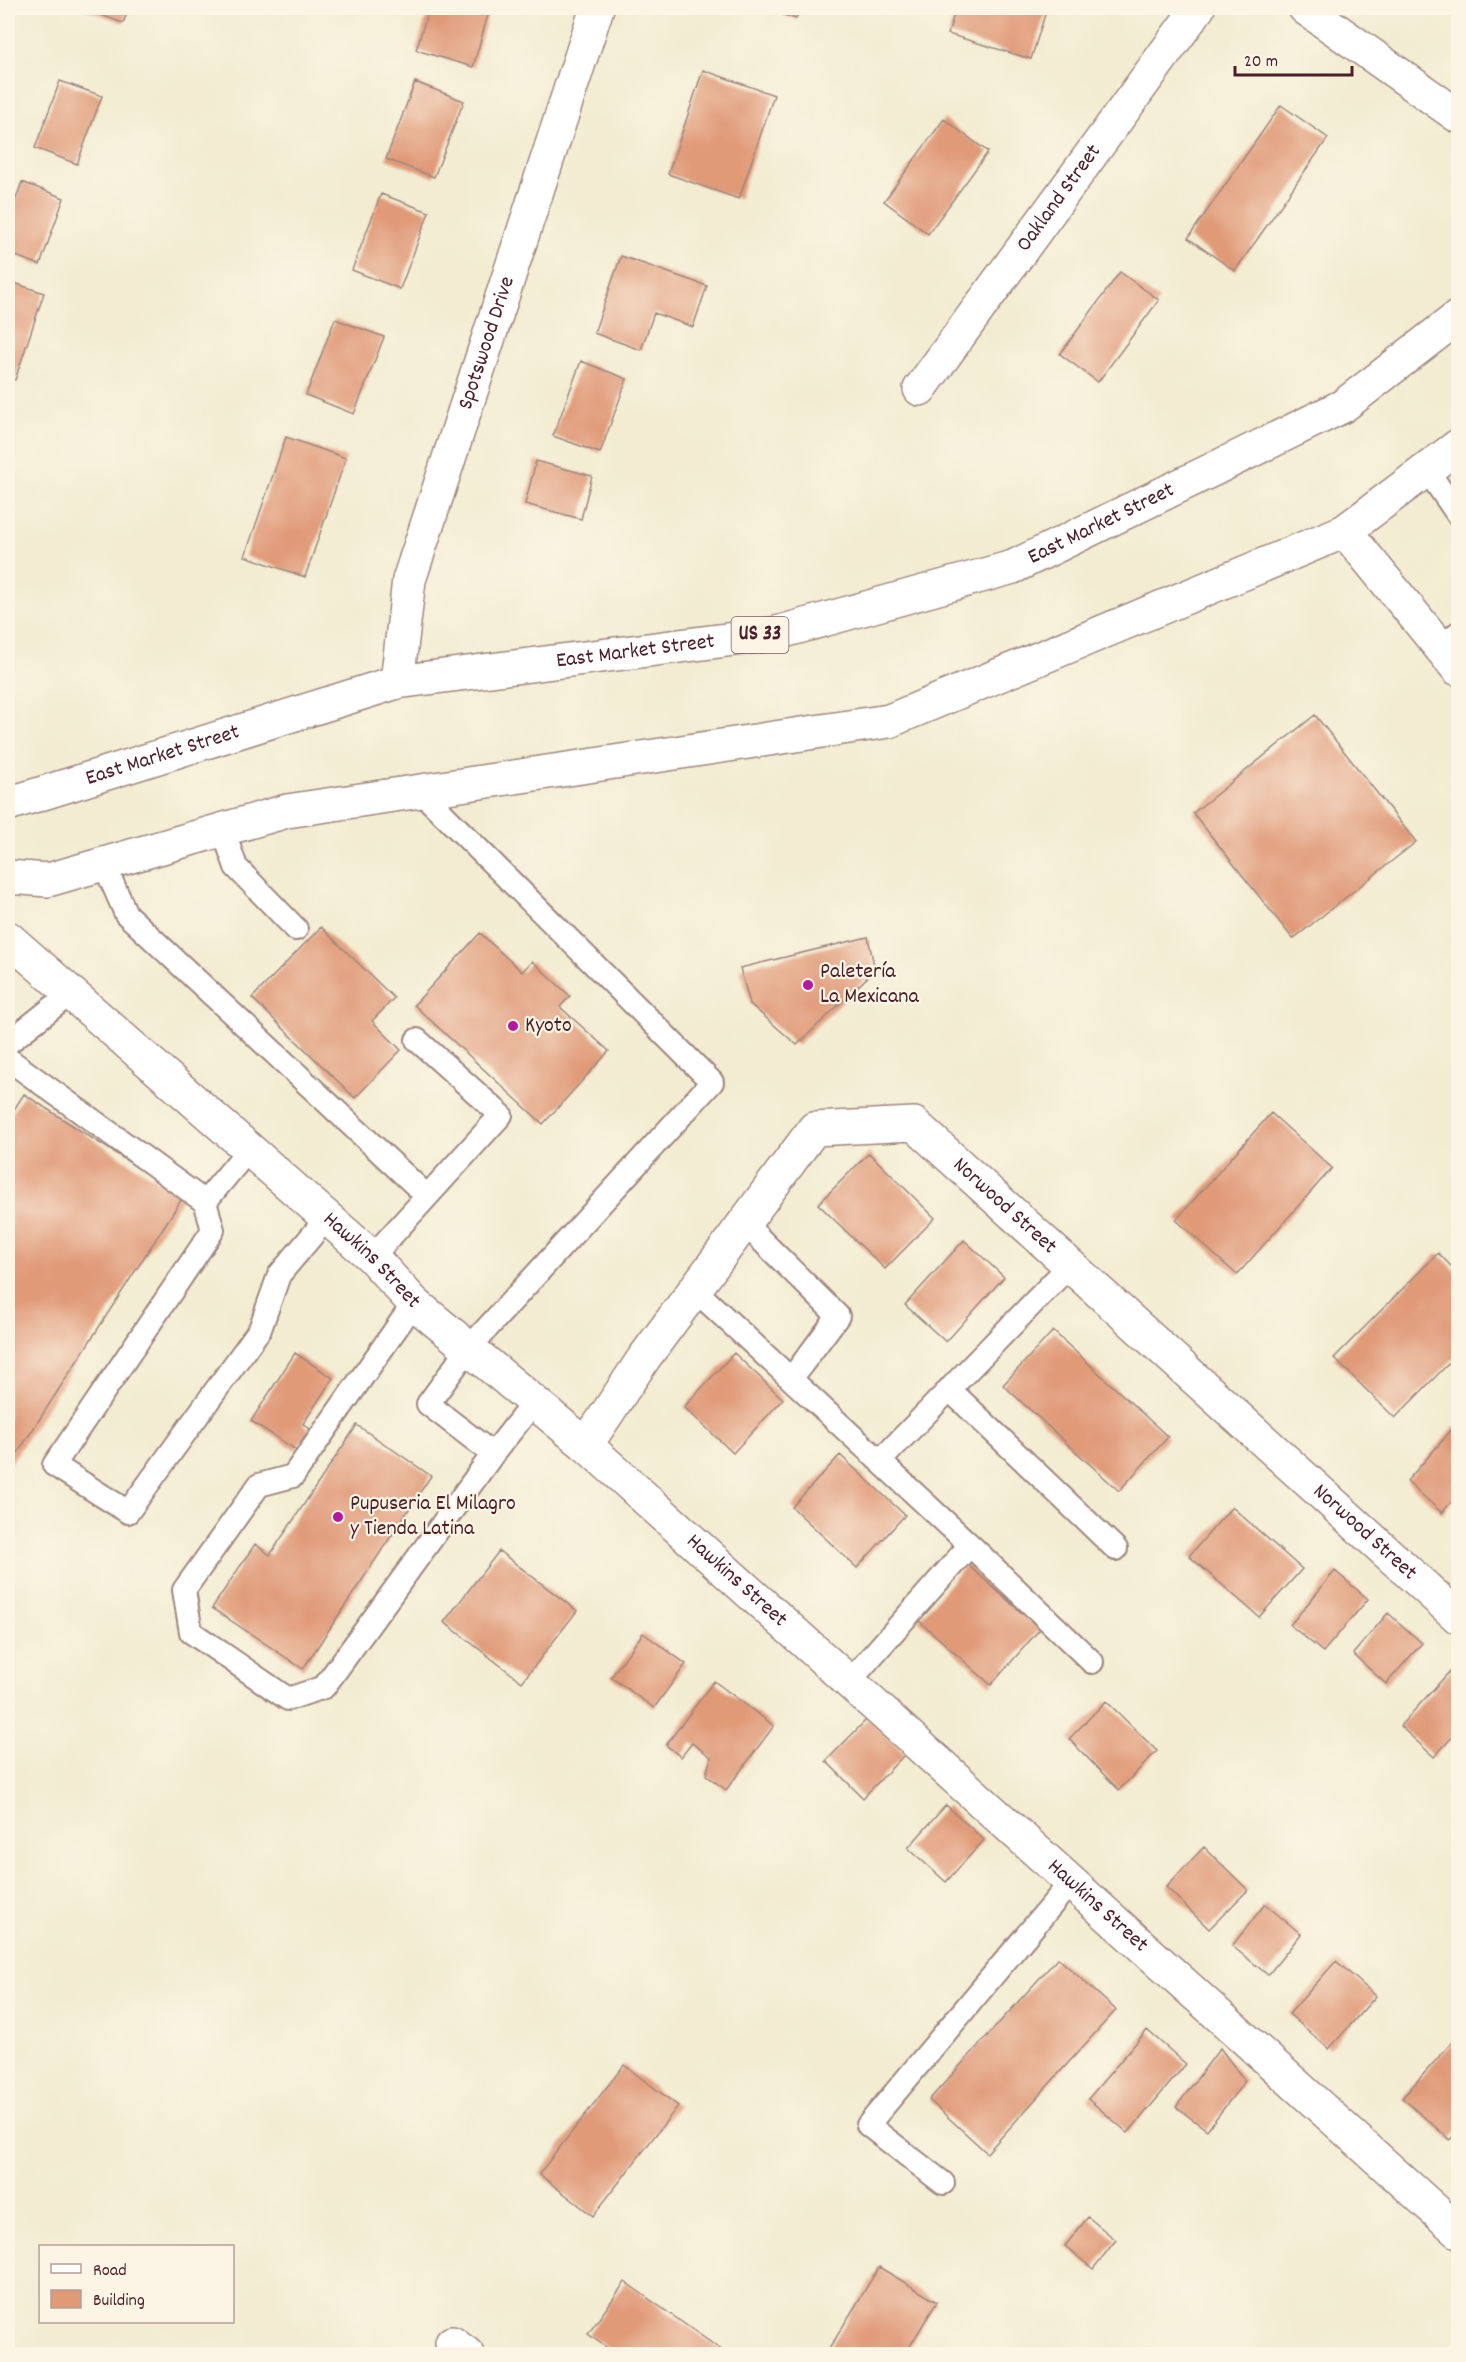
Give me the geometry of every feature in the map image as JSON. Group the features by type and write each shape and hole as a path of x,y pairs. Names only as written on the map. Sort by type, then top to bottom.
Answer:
{"street":[{"name":"Spotswood Drive","path":"397,682 409,580 597,8"},
{"name":"Oakland Street","path":"920,389 1198,8"},
{"path":"1305,8 1458,116"},
{"name":"East Market Street","path":"8,804 397,682 773,634 1013,567 1343,406 1458,317"},
{"path":"8,877 48,880 287,811 890,721 1345,531 1458,446"},
{"path":"1345,531 1453,650"},
{"name":"Hawkins Street","path":"8,938 372,1257 414,1303 586,1445 1458,2231"},
{"name":"Norwood Street","path":"586,1445 644,1358 814,1129 914,1124 1458,1617"}],"lane":[{"path":"1427,470 1458,515"},
{"path":"420,792 712,1082 468,1348 428,1404 493,1454"},
{"path":"222,830 236,867 296,929"},
{"path":"104,864 126,914 427,1196"},
{"path":"8,1043 70,993"},
{"path":"372,1257 501,1115 417,1040"},
{"path":"8,1059 205,1202 213,1230 54,1465 128,1512 260,1329 279,1275 326,1219"},
{"path":"205,1202 249,1149"},
{"path":"744,1223 838,1316 791,1379"},
{"path":"880,1461 1070,1265"},
{"path":"695,1290 970,1545 1092,1662"},
{"path":"414,1303 293,1476 259,1485 184,1590 190,1632 288,1699 324,1687 493,1454 534,1402"},
{"path":"949,1389 1116,1549"},
{"path":"849,1682 970,1545"},
{"path":"943,2184 868,2125 1071,1882"}],"building":[{"path":"82,8 129,8 123,23"},
{"path":"429,8 490,8 473,67 416,50"},
{"path":"763,8 800,8 796,19"},
{"path":"956,8 1047,8 1031,59 948,34"},
{"path":"703,70 774,95 739,199 668,174"},
{"path":"60,81 102,96 77,164 35,148"},
{"path":"415,82 464,101 434,177 386,159"},
{"path":"1281,105 1328,138 1235,271 1188,238"},
{"path":"944,119 988,152 928,234 884,201"},
{"path":"22,182 64,198 40,265 8,253 8,221"},
{"path":"381,194 429,212 400,289 352,270"},
{"path":"621,256 707,286 693,327 654,313 641,350 594,333"},
{"path":"1120,272 1159,300 1098,382 1060,354"},
{"path":"8,281 44,293 15,380 8,378"},
{"path":"335,319 384,337 354,414 306,395"},
{"path":"581,361 627,379 600,453 553,436"},
{"path":"286,437 346,458 305,577 245,556"},
{"path":"536,461 592,476 581,519 525,504"},
{"path":"1315,715 1416,842 1293,939 1193,813"},
{"path":"321,927 394,998 372,1021 401,1050 355,1098 252,998"},
{"path":"480,933 522,972 532,961 570,996 560,1007 609,1051 543,1124 414,1005"},
{"path":"868,937 875,970 797,1045 750,1004 740,968"},
{"path":"24,1094 183,1197 8,1468 8,1119"},
{"path":"1271,1113 1332,1168 1237,1275 1176,1220"},
{"path":"869,1153 935,1218 885,1269 818,1204"},
{"path":"964,1240 1004,1277 946,1342 905,1305"},
{"path":"1438,1253 1458,1273 1458,1354 1395,1418 1334,1358"},
{"path":"1053,1331 1168,1437 1119,1491 1003,1385"},
{"path":"295,1353 333,1378 303,1424 310,1429 296,1450 251,1421"},
{"path":"734,1353 783,1399 733,1453 684,1407"},
{"path":"357,1425 431,1476 303,1669 212,1608 255,1544 270,1555"},
{"path":"1455,1426 1458,1428 1458,1494 1442,1513 1407,1481"},
{"path":"840,1455 905,1515 857,1568 792,1507"},
{"path":"1232,1507 1302,1569 1259,1617 1189,1556"},
{"path":"499,1551 577,1611 522,1682 444,1622"},
{"path":"967,1564 1040,1629 991,1685 918,1620"},
{"path":"1335,1571 1368,1599 1323,1652 1290,1625"},
{"path":"1388,1613 1422,1643 1386,1684 1353,1654"},
{"path":"643,1633 686,1664 654,1708 611,1677"},
{"path":"1452,1669 1458,1676 1458,1731 1434,1757 1400,1726"},
{"path":"714,1681 774,1726 726,1790 706,1775 711,1757 692,1743 681,1757 666,1745"},
{"path":"1106,1701 1157,1751 1119,1790 1069,1739"},
{"path":"868,1718 905,1754 863,1798 826,1761"},
{"path":"946,1805 984,1840 946,1882 908,1848"},
{"path":"1204,1847 1248,1890 1209,1929 1166,1887"},
{"path":"1265,1904 1301,1934 1268,1975 1232,1946"},
{"path":"1058,1958 1116,2010 987,2153 929,2100"},
{"path":"1336,1961 1376,1996 1329,2049 1289,2014"},
{"path":"1147,2030 1186,2064 1128,2133 1088,2099"},
{"path":"1455,2039 1458,2042 1458,2130 1450,2140 1402,2098"},
{"path":"1220,2048 1245,2081 1207,2130 1176,2107"},
{"path":"624,2065 678,2106 593,2216 539,2174"},
{"path":"1088,2217 1116,2240 1093,2269 1065,2246"},
{"path":"879,2267 937,2302 905,2354 826,2354"},
{"path":"625,2282 727,2354 616,2354 588,2334"}],"place":[{"name":"Paletería La Mexicana","path":"808,985"},
{"name":"Kyoto","path":"513,1026"},
{"name":"Pupuseria El Milagro y Tienda Latina","path":"338,1517"}]}
